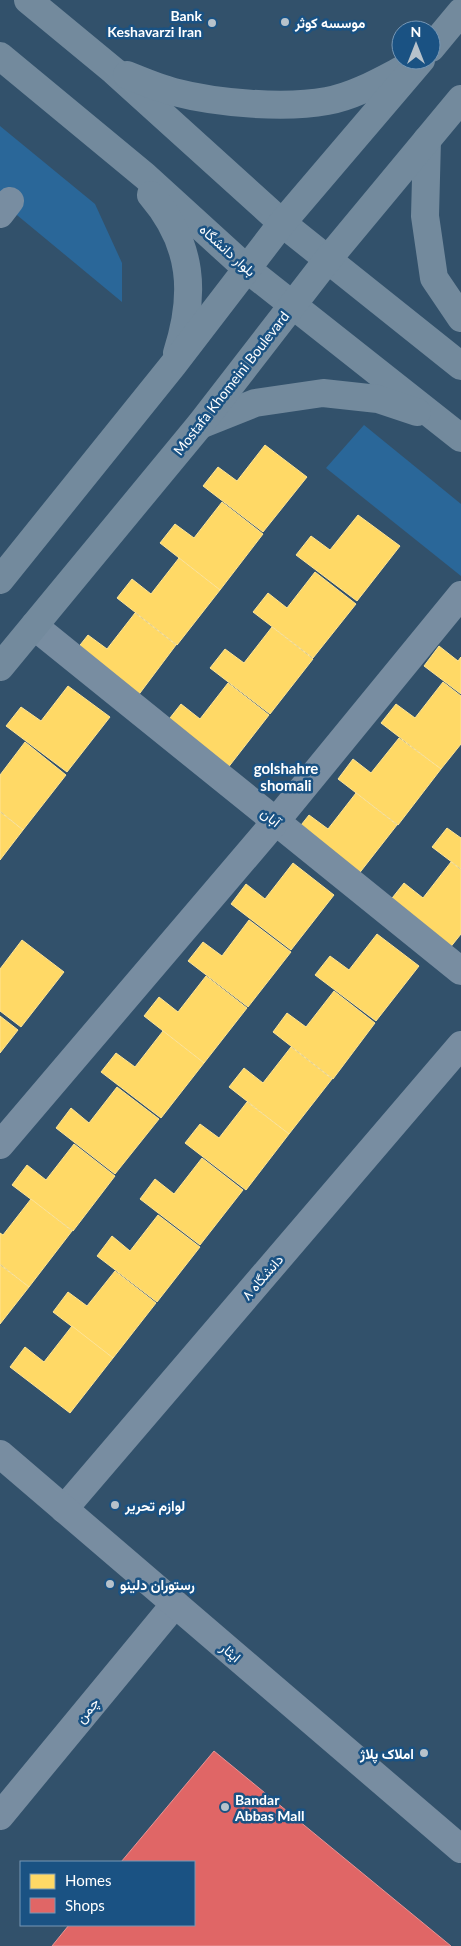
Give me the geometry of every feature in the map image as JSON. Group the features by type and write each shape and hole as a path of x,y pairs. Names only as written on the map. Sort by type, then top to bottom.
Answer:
{"main road":[{"path":"28,0 114,71 282,223 329,258 461,366"},
{"path":"441,36 461,12"},
{"name":"بلوار دانشگاه","path":"0,56 111,148 247,269 461,438"},
{"path":"114,71 174,92 253,104 285,105 327,101 370,87 401,70"},
{"path":"0,580 173,365 282,223 412,70"},
{"name":"Mostafa Khomeini Boulevard","path":"0,667 199,426 329,258 461,99"},
{"path":"427,140 425,216 434,278 461,318"},
{"path":"111,148 161,206 183,250 190,291 183,333 173,365"},
{"path":"199,426 254,403 323,393 378,399 436,418"}],"street":[{"path":"0,1145 276,822 461,594"},
{"name":"آبان","path":"34,626 461,971"},
{"name":"دانشگاه ۸","path":"64,1509 461,1045"},
{"name":"ایثار","path":"0,1454 461,1849"},
{"name":"چمن","path":"0,1816 175,1604"}],"shaded area":[{"path":"0,126 95,204 122,263 122,302 0,201"},
{"path":"364,425 461,504 461,576 326,468"}],"building: Homes":[{"path":"265,445 307,477 263,532 203,486 218,467 237,481"},
{"path":"222,502 263,534 220,590 160,543 175,524 194,538"},
{"path":"358,515 400,546 357,601 296,555 311,536 330,550"},
{"path":"179,558 220,590 177,645 117,598 132,579 151,594"},
{"path":"315,572 356,604 313,658 253,612 268,593 287,608"},
{"path":"135,613 176,645 134,701 73,654 88,635 107,649"},
{"path":"272,627 313,659 270,714 210,668 225,649 244,663"},
{"path":"439,646 458,661 461,657 461,694 424,666"},
{"path":"443,682 461,696 461,744 441,769 381,723 396,704 415,718"},
{"path":"228,683 269,715 227,769 166,723 181,704 200,719"},
{"path":"68,686 110,717 67,772 6,726 21,707 41,721"},
{"path":"399,738 441,769 398,825 338,779 353,759 371,773"},
{"path":"25,742 66,775 23,830 0,811 0,775"},
{"path":"356,793 397,825 354,880 294,834 309,815 328,829"},
{"path":"0,812 23,830 0,860"},
{"path":"447,828 461,838 461,869 432,847"},
{"path":"451,862 461,870 461,934 449,949 389,902 404,883 423,898"},
{"path":"293,863 334,895 291,950 231,904 246,884 265,899"},
{"path":"249,920 291,952 248,1007 188,961 203,942 222,956"},
{"path":"377,934 419,966 376,1021 315,975 330,956 349,970"},
{"path":"22,940 64,972 21,1027 0,1011 0,969"},
{"path":"206,976 247,1008 204,1063 144,1016 159,997 178,1012"},
{"path":"334,991 375,1023 333,1079 273,1032 287,1013 306,1027"},
{"path":"0,1016 18,1030 0,1053"},
{"path":"163,1031 204,1063 161,1118 101,1072 116,1053 135,1067"},
{"path":"291,1047 332,1079 289,1134 229,1087 244,1068 263,1083"},
{"path":"117,1087 159,1119 115,1174 56,1128 71,1108 89,1123"},
{"path":"247,1102 289,1134 246,1190 185,1143 200,1124 219,1138"},
{"path":"74,1144 115,1176 73,1231 12,1185 27,1165 46,1180"},
{"path":"202,1158 243,1190 200,1245 140,1199 155,1179 174,1194"},
{"path":"31,1199 72,1231 29,1287 0,1264 0,1233 3,1235"},
{"path":"158,1215 200,1247 157,1302 97,1256 112,1236 130,1251"},
{"path":"0,1265 29,1287 0,1324"},
{"path":"115,1271 156,1303 113,1358 53,1312 68,1292 87,1306"},
{"path":"72,1326 113,1358 70,1413 10,1367 25,1347 44,1362"}],"building: Shops":[{"name":"Bandar Abbas Mall","path":"214,1751 451,1946 52,1946 68,1926 195,1926 195,1861 122,1861"}],"place":[{"name":"موسسه کوثر","path":"285,22"},
{"name":"Bank Keshavarzi Iran","path":"212,23"},
{"name":"لوازم تحریر","path":"115,1505"},
{"name":"رستوران دلینو","path":"110,1584"},
{"name":"املاک پلاژ","path":"424,1753"},
{"name":"Bandar Abbas Mall","path":"225,1807"}],"district":[{"name":"golshahre shomali","path":"286,776"}]}
